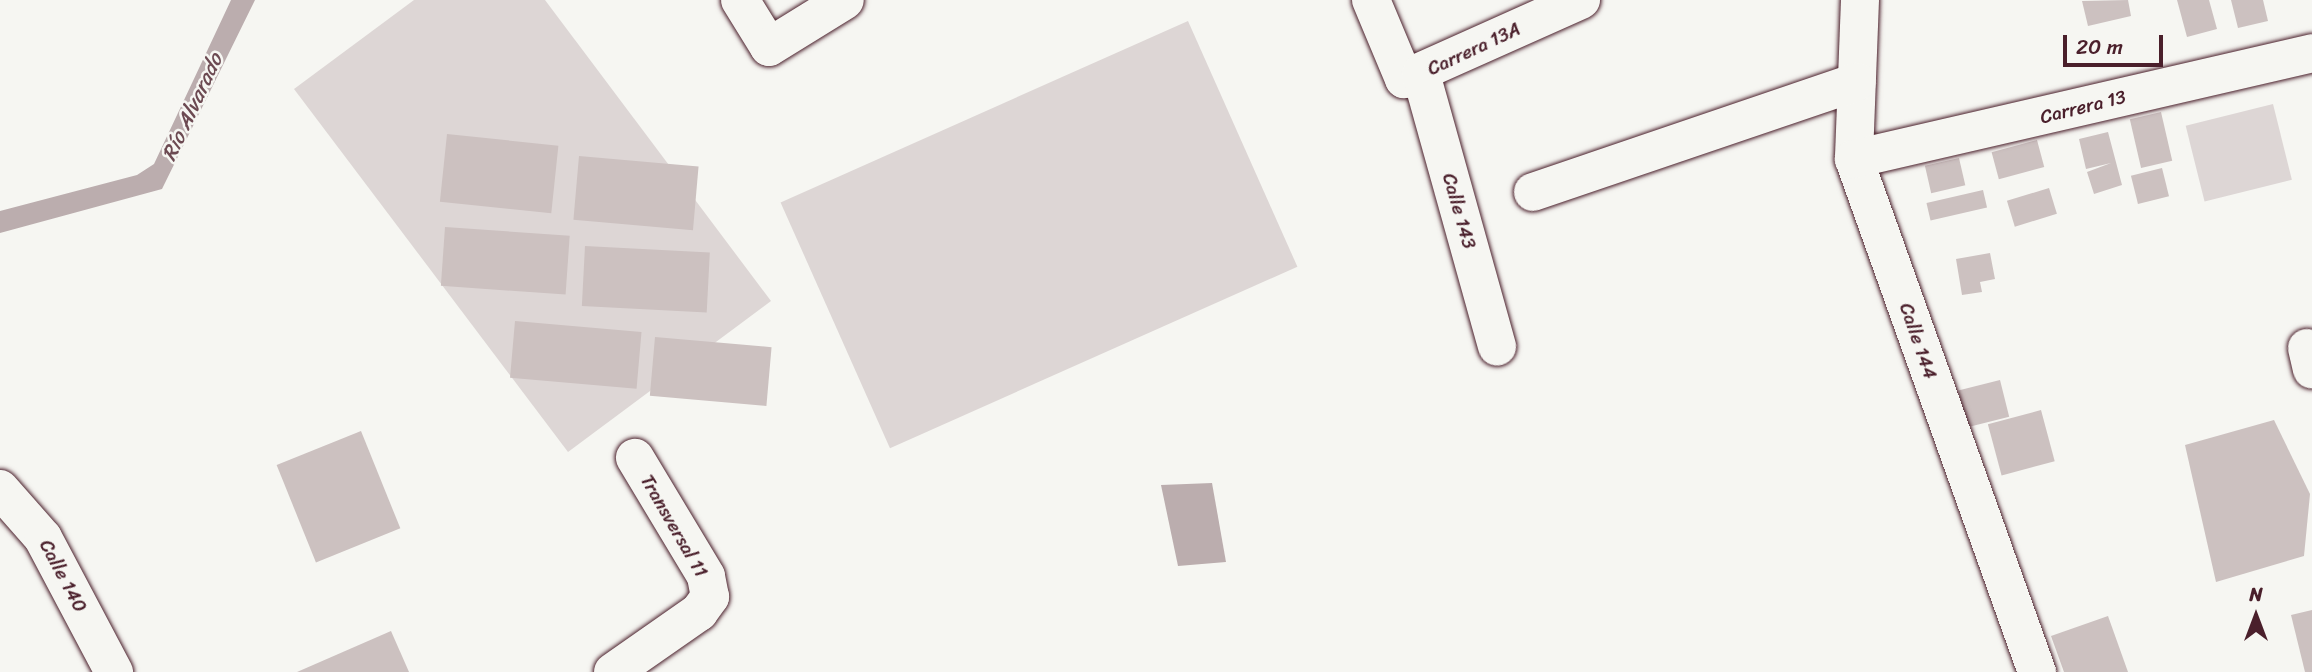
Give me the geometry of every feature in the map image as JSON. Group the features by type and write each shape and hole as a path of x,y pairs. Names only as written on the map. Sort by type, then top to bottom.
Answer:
{"street":[{"path":"740,0 769,47 845,0"},
{"name":"Calle 143","path":"1371,0 1412,76 1497,347"},
{"name":"Calle 144","path":"1860,0 1854,159 2038,672"},
{"name":"Carrera 13A","path":"1412,76 1559,4"},
{"name":"Carrera 13","path":"1854,159 2312,52"},
{"path":"1533,192 1857,82"},
{"name":"Transversal 11","path":"612,672 699,612 710,597 706,576 635,458"},
{"name":"Calle 140","path":"0,489 43,538 114,672"}],"shaded area":[{"path":"414,0 545,0 771,301 568,452 294,89"},
{"path":"1188,21 1297,267 890,448 781,202"},
{"path":"2273,104 2292,180 2205,201 2186,126"}],"water":[{"name":"Río Alvarado","path":"231,0 255,0 162,189 0,233 0,211 137,175 154,164"},
{"path":"1212,483 1226,562 1178,566 1161,485"}],"building":[{"path":"2128,0 2131,16 2088,26 2082,1"},
{"path":"2177,0 2209,0 2217,29 2187,37"},
{"path":"2231,0 2263,0 2268,21 2238,28"},
{"path":"2161,112 2172,161 2141,168 2130,119"},
{"path":"2108,132 2122,185 2094,194 2087,172 2111,163 2086,169 2079,139"},
{"path":"447,134 558,146 551,213 440,202"},
{"path":"2037,140 2044,167 1999,179 1992,152"},
{"path":"579,156 699,166 693,230 573,220"},
{"path":"1959,158 1965,185 1931,193 1925,166"},
{"path":"2162,168 2169,196 2138,204 2131,176"},
{"path":"2049,188 2057,214 2015,227 2007,201"},
{"path":"1983,190 1987,208 1931,221 1926,203"},
{"path":"445,227 570,236 566,295 441,286"},
{"path":"585,246 710,253 707,312 582,306"},
{"path":"1990,253 1995,279 1980,282 1982,292 1962,295 1956,259"},
{"path":"515,321 642,332 637,389 510,378"},
{"path":"655,337 772,347 766,406 650,396"},
{"path":"2000,380 2009,417 1967,427 1958,390"},
{"path":"2041,410 2055,461 2002,475 1988,424"},
{"path":"2274,420 2310,494 2304,556 2216,582 2185,445"},
{"path":"361,431 400,528 316,562 277,465"},
{"path":"2312,610 2312,672 2305,672 2291,615"},
{"path":"2108,616 2128,672 2064,672 2051,636"},
{"path":"391,631 409,672 297,672"}]}
